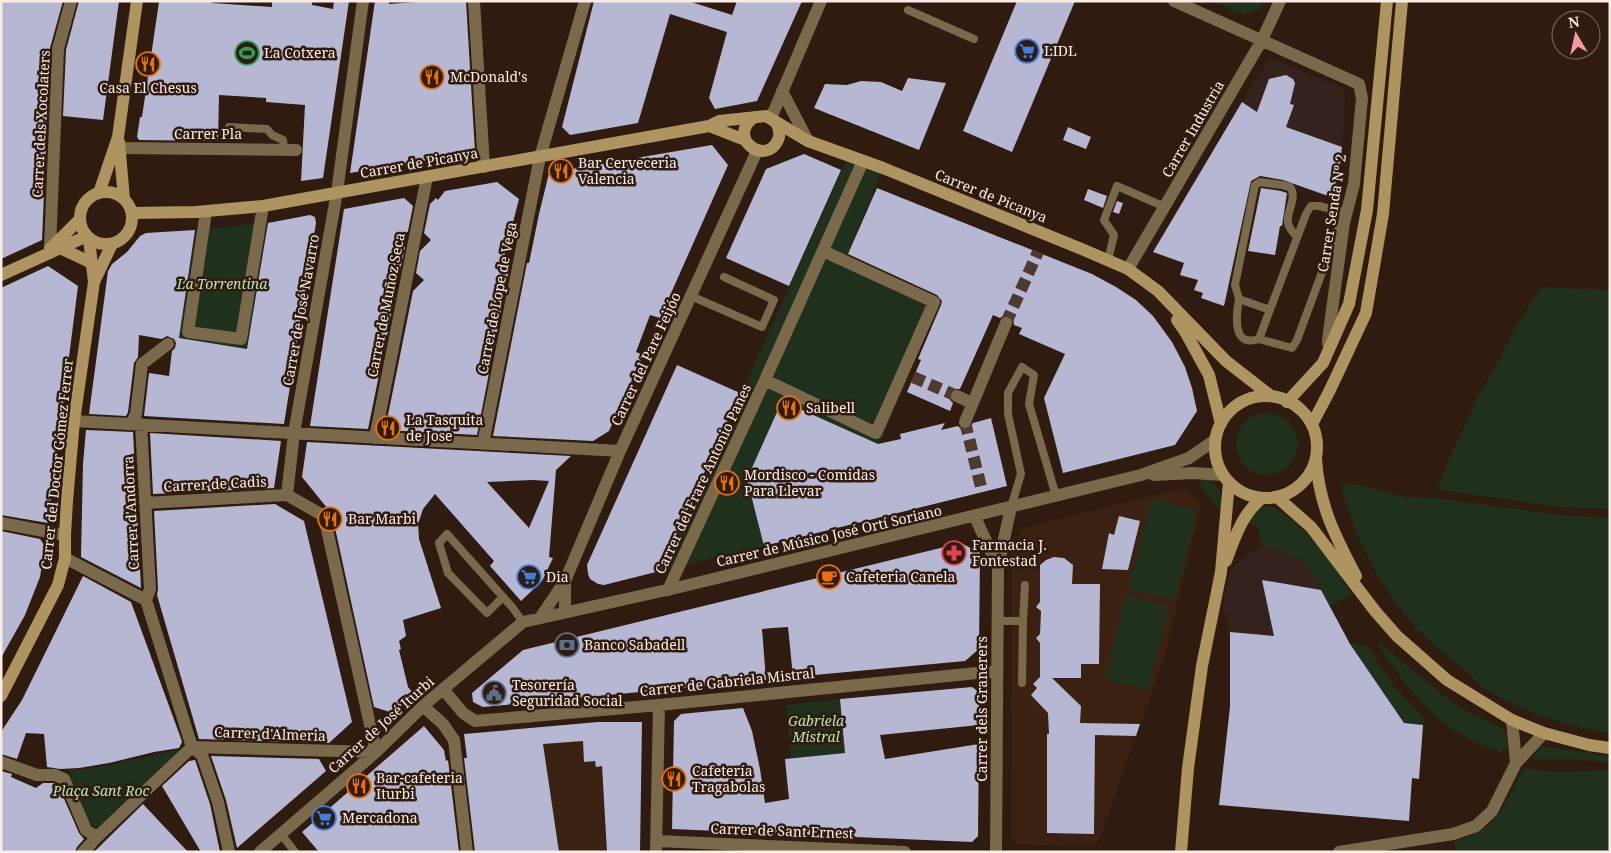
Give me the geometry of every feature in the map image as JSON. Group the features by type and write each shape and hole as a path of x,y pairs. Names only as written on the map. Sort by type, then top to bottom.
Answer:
{"street":[{"name":"Carrer dels Xocolaters","path":"52,250 58,49 71,1"},
{"path":"124,199 119,143 137,1"},
{"name":"Carrer de José Navarro","path":"287,495 294,434 337,192 363,1"},
{"path":"474,1 484,167"},
{"name":"Carrer de Lope de Vega","path":"483,444 540,157 585,1"},
{"path":"773,120 782,91 821,1"},
{"path":"1174,1 1262,40"},
{"name":"Carrer Industria","path":"1128,269 1262,40 1280,1"},
{"path":"1287,402 1322,363 1349,304 1367,210 1387,1"},
{"path":"1312,424 1366,313 1383,214 1402,1"},
{"name":"Carrer Senda Nº 2","path":"1262,40 1359,84 1362,98 1354,184 1346,218 1331,317 1329,348"},
{"path":"782,91 808,141"},
{"path":"709,126 745,140 752,148 757,150 768,150 777,142 780,131 773,120 766,116 755,117 750,120 745,129 745,140"},
{"name":"Carrer de Picanya","path":"132,212 206,212 263,206 709,126 719,121 755,117"},
{"name":"Carrer de Picanya","path":"773,120 808,141 863,161 1128,269 1158,291 1226,360 1271,396"},
{"name":"Carrer de Picanya","path":"777,142 808,141"},
{"path":"99,193 119,143"},
{"name":"Carrer Pla","path":"119,143 290,150"},
{"name":"Carrer del Pare Feijóo","path":"540,618 565,580 620,451 757,150"},
{"name":"Carrer del Frare Antonio Panes","path":"668,590 863,161"},
{"name":"Carrer de Muñoz Seca","path":"375,438 427,177"},
{"path":"107,192 116,194 124,199 132,212 132,220 130,229 122,239 112,244 98,243 88,237 82,228 80,219 82,207 87,199 99,193 107,192"},
{"path":"206,212 188,332 241,339 263,206"},
{"path":"52,250 80,219"},
{"path":"1,275 52,250 88,237"},
{"name":"Carrer del Doctor Gómez Ferrer","path":"1,696 58,585 65,558 65,535 74,421 94,282 88,237"},
{"name":"Carrer del Doctor Gómez Ferrer","path":"94,282 112,244"},
{"path":"52,250 92,263"},
{"name":"Carrer del Frare Antonio Panes","path":"765,380 876,433 908,374 934,302 823,251"},
{"name":"Carrer de Picanya","path":"1158,291 1186,333 1209,375 1221,424"},
{"path":"965,422 1006,323"},
{"name":"Carrer d'Andorra","path":"146,600 150,589 145,503 136,414 142,364 168,344"},
{"path":"957,396 972,403"},
{"path":"1316,458 1310,472 1291,491 1277,497 1262,498 1245,494 1226,479 1216,458 1216,440 1221,424 1236,406 1257,397 1271,396 1298,407 1308,416 1317,445 1318,480 1326,512 1336,538 1375,611"},
{"path":"74,421 620,451"},
{"name":"Carrer de Músico José Ortí Soriano","path":"523,622 668,590 1142,475 1189,458 1216,440"},
{"name":"Carrer de Músico José Ortí Soriano","path":"1142,475 1193,473 1226,479"},
{"path":"1181,852 1188,768 1202,666 1221,572 1226,479"},
{"path":"287,495 324,516 376,752"},
{"name":"Carrer de Cadis","path":"145,503 287,495"},
{"path":"1277,497 1312,527 1396,636 1447,680 1512,720 1544,733 1588,745 1610,748"},
{"path":"1221,572 1241,524 1251,507 1262,498"},
{"name":"Carrer dels Granerers","path":"996,852 998,566 1011,507"},
{"name":"Carrer dels Granerers","path":"975,517 998,566"},
{"path":"1,523 65,535"},
{"path":"65,558 146,600 192,747 202,755 218,802 229,852"},
{"name":"Carrer del Pare Feijóo","path":"565,580 566,612"},
{"name":"Carrer de José Iturbi","path":"260,852 376,752 423,706 523,622"},
{"name":"Carrer de Gabriela Mistral","path":"443,689 463,714 475,720 659,705 997,670"},
{"path":"657,846 659,705"},
{"path":"423,706 443,724 454,740 467,852"},
{"path":"1512,720 1516,763"},
{"path":"1339,852 1454,834 1476,826 1492,811 1516,763 1544,733"},
{"path":"86,851 97,837 192,747"},
{"name":"Carrer d'Almeria","path":"192,747 376,752"},
{"path":"1,762 37,775 55,775 64,779 86,830 97,837"},
{"name":"Carrer de Sant Ernest","path":"657,846 906,852"}],"lane":[{"path":"908,10 974,39"},
{"path":"229,127 267,129 272,135 283,140 290,150"},
{"path":"1259,339 1297,237 1311,206 1319,206 1346,218 1338,229 1297,340 1292,348 1259,339 1251,342 1244,339 1236,328 1239,299 1235,285 1256,186 1260,182 1290,187 1293,195 1287,221 1289,228 1297,237"},
{"path":"1108,260 1114,235 1104,220 1117,186 1164,207"},
{"path":"691,296 762,327 774,300 724,277"},
{"path":"1239,299 1270,310"},
{"path":"1011,507 1021,474 1008,414 1008,393 1022,367 1034,375 1029,404 1056,496"},
{"path":"503,597 487,613 448,573 439,543 447,534 491,583 503,597 523,622"},
{"path":"1022,683 1022,621 1025,585"},
{"path":"998,621 1022,621"},
{"path":"281,834 295,852"}],"shaded area":[{"path":"1269,58 1339,86 1344,91 1342,147 1275,123 1242,102"},
{"path":"1185,488 1201,504 1165,655 1098,842 1090,847 1016,844 1011,839 1012,552 1023,528"},
{"path":"1261,544 1305,561 1349,643 1230,632 1223,605 1230,570"},
{"path":"599,722 607,852 542,852 523,729"}],"green space":[{"path":"1212,1 1263,1 1260,10 1243,15"},
{"path":"849,155 883,168 846,258 941,300 880,444 876,443 747,479 764,546 661,571"},
{"name":"La Torrentina","path":"267,223 247,349 179,338 196,230"},
{"path":"1541,287 1610,290 1610,509 1559,507 1436,489 1478,396"},
{"path":"1267,413 1279,416 1289,422 1295,432 1298,444 1295,456 1289,466 1279,472 1267,475 1255,472 1245,466 1239,456 1236,444 1239,432 1245,422 1255,416"},
{"path":"1203,478 1212,480 1220,491 1223,512 1215,505 1201,486 1200,482"},
{"path":"1350,484 1405,497 1436,498 1559,515 1610,518 1610,733 1559,722 1507,702 1479,684 1426,638 1394,601 1372,565 1354,527 1341,487"},
{"path":"1151,499 1197,510 1175,600 1129,589"},
{"path":"1269,506 1292,519 1304,531 1327,558 1352,595 1330,606 1305,561 1261,544 1258,527 1246,523 1256,509"},
{"path":"1126,595 1168,606 1148,690 1106,679"},
{"path":"1349,643 1367,646 1398,691 1425,719 1423,725 1404,723"},
{"path":"1379,643 1456,705 1505,730 1508,748 1501,752 1478,744 1439,719 1405,683 1377,644"},
{"name":"Gabriela Mistral","path":"840,699 845,753 791,758 786,705"},
{"path":"1541,746 1610,756 1610,763 1573,759 1531,759"},
{"name":"Plaça Sant Roc","path":"180,749 181,751 99,827 94,827 85,816 72,784 69,770 111,765"},
{"path":"1524,768 1556,772 1610,770 1610,852 1457,852 1454,841 1469,836 1491,823 1505,804"}],"building":[{"path":"1,1 63,1 50,48 42,240 1,259"},
{"path":"79,1 119,1 103,120 63,116 66,50"},
{"path":"212,1 212,3 272,7 272,1 312,1 312,5 333,9 334,1 349,1 323,178 301,181 305,105 266,102 266,98 219,95 218,141 139,140 137,137 140,117 142,117 159,2"},
{"name":"McDonald's","path":"375,1 389,1 389,4 466,1 475,152 350,173"},
{"path":"594,1 688,1 732,15 737,1 802,1 757,101 715,109 709,98 727,32 670,14 638,123 570,135 562,127"},
{"path":"1017,1 1075,1 1012,152 963,131"},
{"path":"1286,75 1293,79 1295,83 1290,104 1294,105 1286,127 1342,147 1339,172 1331,197 1283,180 1260,176 1251,181 1224,306 1201,298 1203,293 1194,290 1198,280 1180,275 1184,263 1153,252 1242,102 1257,112 1269,79"},
{"path":"908,78 946,83 919,150 814,108 825,84 847,85 861,81 881,82 902,91"},
{"path":"1068,127 1091,137 1086,149 1063,140"},
{"path":"712,145 728,165 660,318 650,315 636,352 643,355 609,431 593,441 493,436 527,263 529,263 549,173"},
{"path":"804,154 841,170 789,286 726,258 766,169"},
{"path":"497,182 519,199 504,257 511,259 477,435 385,430 413,291 424,280 416,273 420,251 431,240 424,233 430,204 436,198 438,200 445,191"},
{"path":"877,188 1092,274 1136,300 1153,316 1172,342 1185,367 1192,388 1197,411 1175,445 1063,473 1044,398 1065,354 1019,334 1022,328 1014,325 1013,318 1009,315 1004,315 1000,318 993,315 960,389 953,389 949,393 950,400 953,403 950,411 907,392 921,360 918,359 942,301 937,295 848,254"},
{"path":"1261,188 1287,193 1275,255 1248,251"},
{"path":"1088,189 1107,196 1103,208 1084,200"},
{"path":"404,198 413,206 408,231 399,242 405,247 400,271 392,281 397,286 368,429 310,426 344,209"},
{"path":"1117,201 1123,203 1119,214 1113,212"},
{"path":"310,215 315,217 316,223 284,424 144,416 149,373 169,376 172,351 176,343 174,339 167,336 162,339 139,335 138,357 134,363 126,416 89,414 108,271 112,264 127,252 140,236 146,233 195,230 179,338 247,349 268,223"},
{"path":"48,266 78,286 48,523 1,515 1,288"},
{"path":"677,365 740,393 660,571 604,585 598,584 590,579 587,565"},
{"path":"782,401 878,444 901,439 900,434 945,423 941,430 958,426 961,429 967,430 973,423 991,418 1007,486 764,546 747,479"},
{"path":"86,430 133,432 141,588 81,557 83,464"},
{"path":"150,433 281,441 274,488 153,494"},
{"path":"307,442 571,456 556,470 549,557 553,558 542,581 521,601 490,566 494,561 435,494 423,509 418,524 419,539 441,608 403,620 406,636 399,641 401,649 399,650 408,687 414,694 393,713 374,707 332,514 302,477","holes":["533,480 549,481 529,528 487,482"]},
{"path":"275,504 304,521 352,722 329,743 199,739 157,595 154,511"},
{"path":"1119,516 1140,521 1128,570 1102,569 1109,533 1114,535"},
{"path":"1,531 40,539 45,546 40,577 25,615 1,658"},
{"path":"961,543 980,553 979,649 965,661 793,677 788,627 773,628 762,629 766,680 483,707 473,702 472,693 523,650"},
{"path":"1054,557 1064,558 1073,565 1072,584 1100,584 1099,664 1081,664 1081,678 1052,678 1081,706 1080,723 1140,724 1136,736 1095,735 1094,834 1047,833 1048,713 1031,695 1037,688 1033,684 1040,677 1040,643 1036,638 1040,634 1041,611 1036,607 1040,602 1040,565"},
{"path":"83,576 131,602 182,742 179,748 109,763 60,769 47,767 44,734 26,733 17,759 1,754 1,732 22,700"},
{"path":"1262,580 1321,590 1350,644 1404,723 1423,725 1419,779 1412,778 1409,821 1219,805 1230,707 1230,632 1274,636"},
{"path":"972,687 979,692 979,725 880,735 885,759 979,744 978,836 972,842 672,829 674,721 681,714 743,708 752,731 765,803 789,799 785,759 845,753 840,699"},
{"path":"598,722 642,722 640,852 607,852 602,766 596,767 595,761 584,762 583,741 543,744 559,852 475,852 464,758 467,758 464,734"},
{"path":"424,726 444,750 446,761 448,760 459,852 319,852 302,832"},
{"path":"211,756 319,759 326,771 237,848 226,800"},
{"path":"195,760 210,804 220,852 201,852 162,786 189,761"},
{"path":"1,771 12,774 11,777 36,788 43,783 58,785 79,833 84,839 75,852 1,852"},
{"path":"143,804 188,852 94,852 103,843"}],"tunnel":[{"path":"1006,323 1038,252"},
{"path":"913,377 957,396"},
{"path":"965,422 982,491"}],"place":[{"name":"LIDL","path":"1027,51"},
{"name":"La Cotxera","path":"247,53"},
{"name":"Casa El Chesus","path":"148,64"},
{"name":"McDonald's","path":"432,77"},
{"name":"Bar Cerveceria Valencia","path":"561,171"},
{"name":"Salibell","path":"789,408"},
{"name":"La Tasquita de Jose","path":"388,428"},
{"name":"Mordisco - Comidas Para Llevar","path":"727,483"},
{"name":"Bar Marbi","path":"330,519"},
{"name":"Farmacia J. Fontestad","path":"954,553"},
{"name":"Dia","path":"529,577"},
{"name":"Cafeteria Canela","path":"829,577"},
{"name":"Banco Sabadell","path":"567,645"},
{"name":"Tesorería Seguridad Social","path":"494,693"},
{"name":"Cafetería Tragabolas","path":"674,779"},
{"name":"Bar-cafeteria Iturbi","path":"359,786"},
{"name":"Mercadona","path":"324,818"}]}
